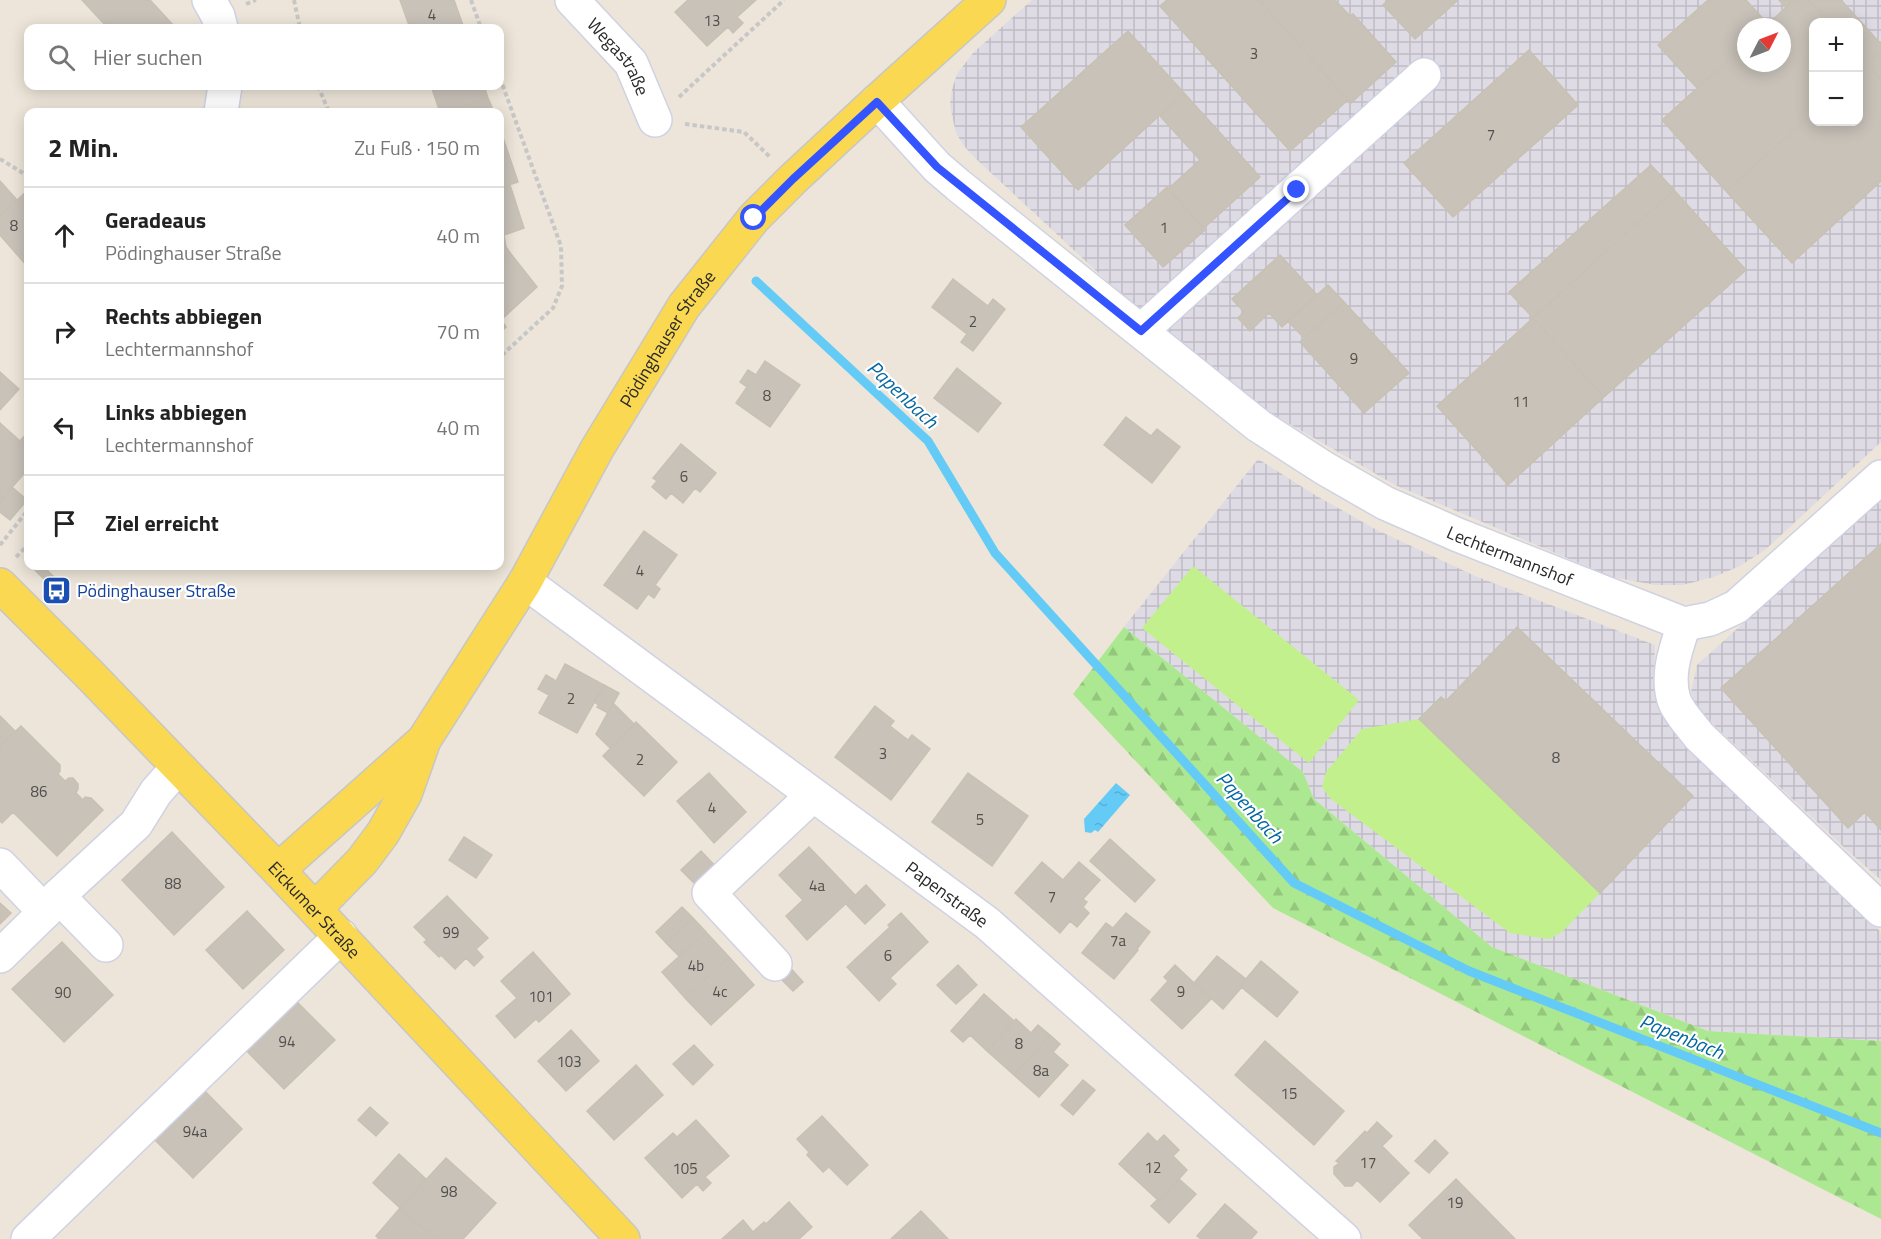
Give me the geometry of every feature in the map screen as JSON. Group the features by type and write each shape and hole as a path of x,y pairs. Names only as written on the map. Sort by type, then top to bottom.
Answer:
{"main road":[{"name":"Pödinghauser Straße","path":"315,909 362,861 383,833 405,794 424,740 525,582 597,449 684,306 754,218 793,179 989,0"},
{"name":"Eickumer Straße","path":"0,585 92,676 341,936 623,1239"},
{"name":"Pödinghauser Straße","path":"278,870 424,740"}],"street":[{"path":"208,0 220,24"},
{"name":"Wegastraße","path":"572,0 631,63 655,120"},
{"path":"1141,331 1424,75"},
{"path":"222,108 224,90"},
{"name":"Lechtermannshof","path":"877,102 937,167 1259,426 1324,468 1385,503 1535,566 1684,624"},
{"path":"1881,477 1736,607 1710,619 1684,624 1672,665 1671,682 1675,702 1699,736 1881,910"},
{"name":"Papenstraße","path":"525,582 987,923 1344,1239"},
{"path":"0,956 136,824 156,792 178,767"},
{"path":"775,964 709,893 813,795"},
{"path":"0,865 106,945"},
{"path":"28,1239 201,1069 341,936"}],"path":[{"path":"294,0 299,24"},
{"path":"471,0 480,24"},
{"path":"655,120 784,0"},
{"path":"504,89 561,246 562,286 553,308 504,353"},
{"path":"320,90 327,108"},
{"path":"655,120 744,132 793,179"},
{"path":"0,159 24,174"},
{"path":"0,545 24,515"}],"shaded area":[{"path":"1032,0 1881,0 1881,442 1765,550 1740,566 1714,577 1683,585 1655,585 1612,577 1395,485 1269,412 1135,307 975,158 956,133 950,106 957,74 973,53"},
{"path":"1258,459 1375,529 1475,576 1655,645 1654,675 1659,711 1688,748 1881,932 1881,1041 1708,1031 1492,947 1314,799 1303,772 1124,627"},
{"path":"1881,499 1881,880 1697,709 1691,692 1697,665"}],"green space":[{"path":"1193,566 1359,700 1309,763 1142,628"},
{"path":"1124,627 1303,772 1314,799 1492,947 1708,1031 1881,1041 1881,1219 1273,908 1073,694"},
{"path":"1419,719 1600,893 1562,932 1549,939 1510,933 1331,799 1322,787 1326,772 1362,729"}],"water":[{"path":"1116,783 1130,795 1098,832 1095,830 1091,833 1085,832 1084,819"}],"building":[{"path":"82,0 150,0 172,24 104,24"},
{"path":"400,0 454,0 463,24 409,24"},
{"path":"688,0 756,0 737,17 743,23 733,33 728,27 707,46 675,12"},
{"path":"1167,0 1259,0 1348,100 1290,151 1160,6"},
{"path":"1259,0 1335,0 1350,16 1353,14 1396,62 1351,103"},
{"path":"1388,0 1458,0 1415,39 1383,5"},
{"path":"1708,0 1746,0 1762,18 1737,18 1737,52 1697,88 1658,45"},
{"path":"1779,0 1794,0 1786,8"},
{"path":"1794,0 1808,0 1825,18 1809,18 1809,116 1726,191 1662,120 1737,52 1737,72 1791,72 1791,18 1775,18"},
{"path":"1808,0 1841,0 1857,18 1825,18"},
{"path":"1863,24 1881,44 1881,51 1867,64 1863,60"},
{"path":"1128,31 1184,93 1078,190 1021,127"},
{"path":"1529,50 1578,105 1453,217 1404,163"},
{"path":"1881,51 1881,80 1867,64"},
{"path":"1867,64 1881,80 1881,181 1792,263 1726,191 1809,116 1809,126 1863,126 1863,67"},
{"path":"432,90 485,90 488,98 459,108 439,108"},
{"path":"1184,93 1260,177 1204,228 1168,189 1200,160 1160,116"},
{"path":"488,98 492,108 459,108"},
{"path":"504,141 518,182 504,187"},
{"path":"1651,165 1674,190 1533,318 1509,292"},
{"path":"0,181 17,200 0,216"},
{"path":"510,185 524,228 504,235 504,187"},
{"path":"1167,187 1205,230 1163,267 1125,225"},
{"path":"1674,190 1746,270 1604,397 1533,318"},
{"path":"24,194 24,262 0,235 0,216"},
{"path":"504,235 506,247 511,254 504,261"},
{"path":"511,254 537,287 504,317 504,261"},
{"path":"1280,255 1317,295 1282,327 1269,313 1250,331 1238,318 1244,312 1232,299"},
{"path":"953,279 988,306 993,299 1005,309 973,351 961,342 967,334 932,307"},
{"path":"1328,285 1344,302 1304,338 1288,321"},
{"path":"1344,302 1409,373 1364,413 1300,342"},
{"path":"1533,318 1604,397 1508,485 1437,406"},
{"path":"765,361 800,385 770,427 736,403 747,387 740,382 748,370 756,375"},
{"path":"957,368 1001,403 978,432 934,398"},
{"path":"0,372 19,389 0,410"},
{"path":"1126,417 1151,436 1157,429 1180,447 1152,483 1104,445"},
{"path":"0,423 20,441 24,436 24,474 0,501"},
{"path":"681,444 716,473 700,492 695,488 683,503 671,493 666,499 652,487 657,481 653,478"},
{"path":"12,487 24,497 24,504 10,520 0,512 0,501"},
{"path":"644,531 677,555 655,585 660,589 654,598 648,594 637,609 604,585"},
{"path":"1881,544 1881,830 1865,812 1848,828 1721,688"},
{"path":"35,570 47,570 54,577 48,583"},
{"path":"1517,627 1693,796 1600,893 1419,719 1441,697 1446,701"},
{"path":"565,664 604,685 577,733 539,713 549,695 538,689 546,675 556,681"},
{"path":"604,685 619,693 608,713 597,707 599,705 594,702"},
{"path":"613,703 634,724 610,748 596,734"},
{"path":"875,706 894,721 890,726 908,740 912,735 930,749 891,800 835,757"},
{"path":"0,716 15,731 0,746"},
{"path":"636,722 677,762 644,796 603,756"},
{"path":"21,726 60,765 58,774 65,781 73,778 78,784 76,793 83,800 85,797 91,798 103,810 57,856 13,812 2,823 0,821 0,746"},
{"path":"709,773 746,812 714,843 677,801"},
{"path":"968,773 1028,816 992,866 932,822"},
{"path":"172,832 224,887 174,935 122,880"},
{"path":"464,837 492,855 476,878 449,860"},
{"path":"1110,839 1155,880 1135,902 1090,861"},
{"path":"809,847 855,895 807,940 786,916 803,900 779,875"},
{"path":"701,851 720,871 701,890 681,870"},
{"path":"1042,862 1063,880 1079,862 1100,880 1083,899 1087,902 1083,907 1089,913 1077,927 1070,921 1060,933 1015,893"},
{"path":"866,885 885,905 865,924 846,904"},
{"path":"447,896 488,938 476,949 483,957 474,966 466,958 455,969 424,942 427,940 414,927"},
{"path":"0,903 11,913 0,924"},
{"path":"682,907 693,918 666,943 656,932"},
{"path":"247,911 284,950 243,989 206,950"},
{"path":"901,913 928,942 890,978 896,984 879,1001 847,967 890,927 888,925"},
{"path":"1126,913 1150,932 1114,979 1082,953 1106,923 1113,928"},
{"path":"693,918 706,932 679,956 666,943"},
{"path":"706,932 729,957 685,998 662,972"},
{"path":"62,942 113,995 64,1042 12,989"},
{"path":"533,952 570,994 539,1022 536,1019 515,1038 496,1016 517,998 501,981"},
{"path":"1217,956 1246,979 1223,1009 1194,983"},
{"path":"729,957 754,985 711,1025 685,998"},
{"path":"1261,961 1298,992 1277,1017 1240,986"},
{"path":"785,962 803,982 793,991 774,972"},
{"path":"958,965 977,985 956,1004 937,985"},
{"path":"1175,965 1211,999 1182,1029 1151,1000 1168,981 1164,977"},
{"path":"289,994 335,1040 284,1089 239,1043"},
{"path":"984,994 1014,1021 987,1051 970,1035 963,1042 951,1031"},
{"path":"1016,1019 1031,1033 1038,1025 1050,1035 1014,1075 987,1051"},
{"path":"571,1030 599,1061 566,1091 538,1061"},
{"path":"1050,1035 1060,1044 1053,1052 1068,1065 1039,1097 1014,1075"},
{"path":"1265,1041 1344,1111 1314,1145 1235,1075"},
{"path":"694,1045 713,1065 693,1085 673,1064"},
{"path":"636,1065 663,1095 614,1140 587,1111"},
{"path":"1083,1080 1095,1090 1073,1115 1061,1105"},
{"path":"197,1083 242,1129 193,1178 147,1132"},
{"path":"370,1107 388,1123 376,1136 358,1120"},
{"path":"822,1116 868,1165 847,1185 829,1167 823,1172 807,1155 809,1152 797,1139"},
{"path":"696,1120 729,1156 705,1177 711,1183 703,1191 697,1184 682,1198 645,1158 673,1133 677,1137"},
{"path":"1377,1122 1392,1136 1382,1146 1409,1173 1380,1202 1357,1180 1352,1186 1345,1186 1334,1174 1334,1167 1339,1163 1336,1161"},
{"path":"1148,1133 1157,1142 1164,1135 1179,1150 1173,1156 1187,1170 1159,1201 1119,1164"},
{"path":"1435,1140 1448,1153 1429,1173 1415,1161"},
{"path":"399,1154 426,1179 400,1208 373,1183"},
{"path":"446,1158 496,1203 463,1239 435,1239 400,1208"},
{"path":"1179,1179 1196,1194 1169,1223 1151,1206 1158,1199 1159,1201"},
{"path":"1456,1179 1515,1239 1423,1239 1409,1225"},
{"path":"789,1202 812,1227 799,1239 722,1239 743,1220 753,1232 764,1222 766,1224"},
{"path":"1225,1204 1257,1232 1251,1239 1201,1239 1197,1236"},
{"path":"400,1208 435,1239 379,1239 376,1236"},
{"path":"921,1211 948,1239 891,1239"}],"waterway":[{"name":"Papenbach","path":"756,281 928,441 995,553 1294,883 1469,971 1881,1133"}],"place":[{"name":"Pödinghauser Straße","path":"56,590"}],"route":[{"path":"754,218 877,102 937,167 1141,331 1297,190"}]}
